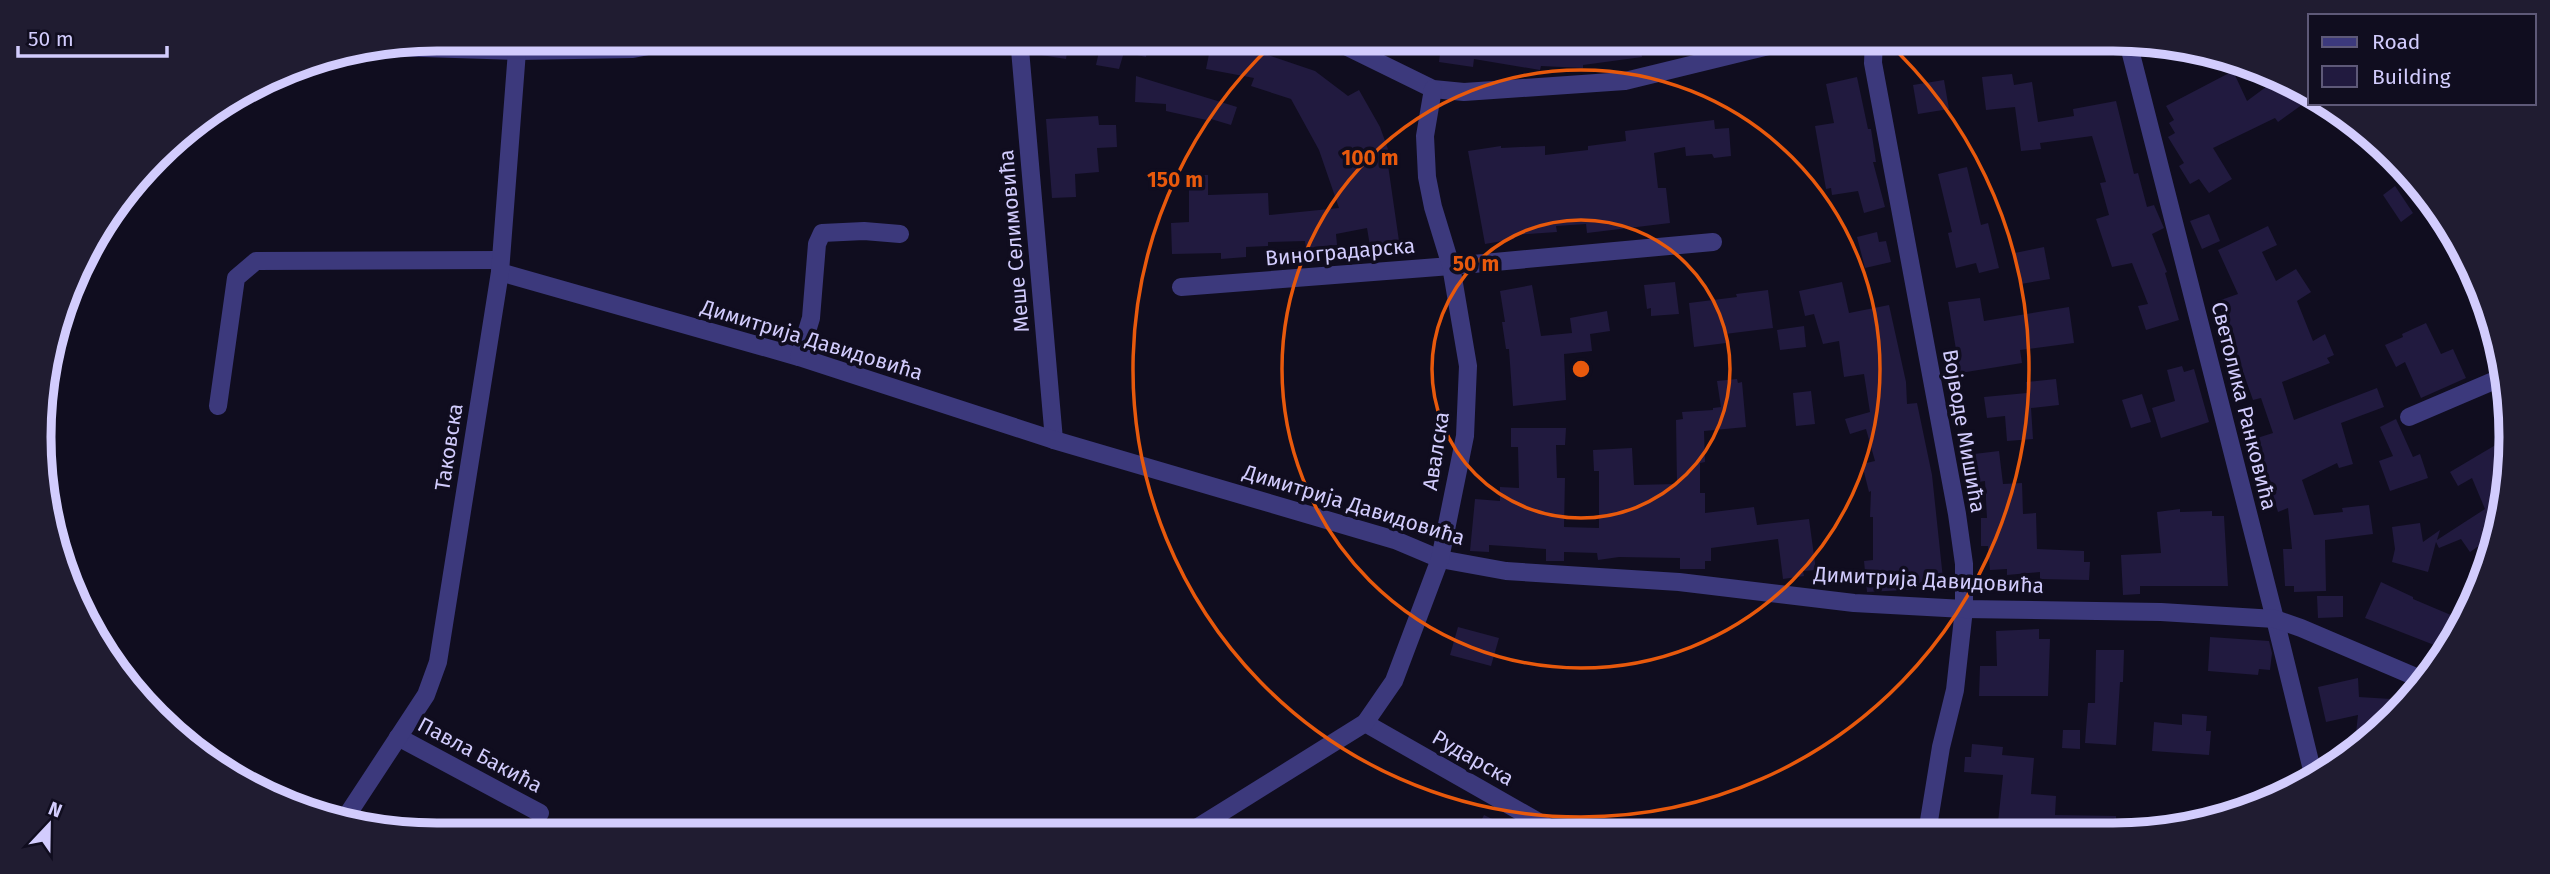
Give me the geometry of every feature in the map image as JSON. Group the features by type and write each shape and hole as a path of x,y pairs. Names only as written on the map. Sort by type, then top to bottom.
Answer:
{"street":[{"name":"Таковска","path":"349,813 426,695 438,662 500,266 517,51"},
{"name":"Меше Селимовића","path":"1020,51 1054,440"},
{"path":"1356,51 1433,89 1464,92 1625,81 1748,51"},
{"name":"Војводе Мишића","path":"1873,51 1873,63 1964,564 1964,609 1955,690 1941,747 1929,823"},
{"name":"Светолика Ранковића","path":"2130,52 2312,768"},
{"name":"Авалска","path":"1205,823 1365,723 1394,681 1440,559 1465,436 1468,366 1451,266 1427,177 1425,136 1433,89"},
{"path":"799,357 811,318 817,244 822,233 863,231 900,234"},
{"name":"Виноградарска","path":"1181,287 1713,242"},
{"name":"Димитрија Давидовића","path":"218,405 236,278 256,261 500,266 799,357 1054,440 1395,540 1440,559 1506,571 1679,582 1854,603 1964,609 2147,611 2276,619 2415,677"},
{"path":"2409,418 2495,380"},
{"name":"Рударска","path":"1365,723 1540,823"},
{"name":"Павла Бакића","path":"398,737 540,813"}],"building":[{"path":"1041,51 1067,51 1066,59 1041,55"},
{"path":"1099,51 1147,51 1146,57 1124,52 1119,69 1096,65"},
{"path":"1210,51 1251,51 1315,71 1348,96 1359,90 1380,127 1393,163 1388,165 1400,248 1371,252 1367,228 1336,234 1337,245 1306,248 1305,241 1268,242 1268,246 1246,247 1246,257 1221,259 1221,253 1172,254 1171,223 1189,222 1189,175 1208,175 1208,195 1268,193 1269,215 1339,208 1319,150 1291,99 1251,86 1254,78 1206,69"},
{"path":"1440,51 1641,51 1642,57 1583,65 1583,68 1541,66 1540,70 1474,59 1473,67 1439,62"},
{"path":"2233,71 2247,101 2270,84 2306,102 2278,122 2275,118 2213,148 2232,179 2209,193 2199,179 2190,184 2179,166 2184,163 2168,137 2175,133 2169,123 2174,120 2166,106"},
{"path":"2012,74 2014,85 2032,82 2038,122 2074,116 2073,109 2116,101 2134,174 2138,173 2147,207 2154,205 2164,228 2152,234 2167,272 2165,273 2179,320 2146,330 2138,306 2148,304 2132,263 2112,267 2096,219 2109,215 2100,183 2106,182 2092,136 2040,143 2041,149 2021,151 2015,107 1986,110 1982,77"},
{"path":"1136,76 1237,107 1231,125 1166,111 1166,104 1135,102"},
{"path":"1857,77 1868,129 1871,129 1876,162 1873,162 1885,207 1864,213 1858,191 1832,195 1831,188 1826,189 1815,126 1834,123 1826,84"},
{"path":"1944,80 1949,109 1918,114 1913,85"},
{"path":"1098,116 1099,125 1116,125 1117,147 1097,148 1099,172 1075,174 1076,197 1052,198 1046,119"},
{"path":"1714,120 1715,129 1729,128 1731,156 1686,156 1685,147 1654,153 1658,188 1666,188 1670,223 1587,233 1586,224 1556,226 1557,232 1513,235 1514,239 1485,244 1468,151 1501,146 1545,146 1545,155 1588,150 1588,146 1626,141 1625,131"},
{"path":"1967,167 1981,225 1988,223 1999,268 1979,273 1976,263 1956,268 1948,233 1952,232 1938,174"},
{"path":"2395,186 2413,213 2401,222 2383,195"},
{"path":"2209,214 2220,241 2202,249 2190,221"},
{"path":"2268,226 2277,245 2262,252 2276,281 2296,269 2311,292 2297,301 2313,341 2325,334 2334,355 2327,358 2330,363 2282,382 2294,420 2377,388 2384,407 2341,423 2353,464 2339,468 2337,463 2302,480 2314,515 2343,512 2342,508 2369,505 2373,534 2325,540 2326,591 2294,592 2294,586 2285,586 2283,549 2292,549 2288,508 2278,512 2257,438 2273,433 2261,398 2253,400 2218,301 2238,294 2218,250"},
{"path":"1877,232 1879,242 1886,241 1891,262 1865,268 1857,237"},
{"path":"2044,247 2050,279 2021,284 2015,253"},
{"path":"1675,282 1679,314 1651,316 1651,308 1647,309 1644,285"},
{"path":"1842,282 1849,313 1889,305 1906,382 1907,404 1917,403 1932,475 1944,588 1867,592 1864,561 1873,560 1873,517 1870,517 1871,491 1869,492 1862,464 1875,461 1866,429 1850,434 1845,419 1870,412 1864,374 1844,377 1839,341 1823,344 1814,314 1805,316 1799,291"},
{"path":"1532,285 1541,336 1572,333 1570,318 1607,311 1610,331 1590,334 1592,351 1564,354 1566,400 1513,406 1509,349 1506,349 1500,291"},
{"path":"1768,290 1773,328 1725,334 1726,343 1694,347 1689,303"},
{"path":"1980,298 1984,321 2069,307 2074,343 2020,350 2022,363 1960,373 1948,302"},
{"path":"2426,323 2441,354 2453,349 2466,378 2421,398 2405,362 2396,367 2385,345"},
{"path":"1804,326 1806,347 1780,350 1777,330"},
{"path":"2182,366 2184,372 2194,369 2209,422 2161,438 2152,408 2175,401 2167,370"},
{"path":"1737,379 1738,383 1742,382 1746,427 1704,431 1705,462 1700,463 1700,493 1705,493 1705,513 1754,507 1757,525 1809,519 1816,570 1803,571 1804,576 1783,579 1778,539 1711,548 1711,561 1705,561 1705,569 1680,569 1680,558 1619,557 1598,560 1597,553 1564,552 1564,561 1546,561 1546,549 1489,545 1489,552 1470,551 1475,499 1500,501 1500,487 1519,488 1518,447 1511,447 1511,428 1566,428 1565,445 1556,445 1557,478 1565,478 1564,527 1599,528 1599,471 1594,471 1593,450 1632,448 1634,485 1677,484 1676,420 1683,419 1682,412 1721,407 1717,381"},
{"path":"2056,379 2059,405 2031,408 2033,439 2007,441 2005,416 1987,418 1984,397 2027,393 2026,382"},
{"path":"1811,391 1815,424 1796,426 1793,393"},
{"path":"2142,394 2151,422 2131,428 2122,400"},
{"path":"2396,419 2413,457 2420,454 2428,478 2390,491 2379,461 2393,456 2380,427"},
{"path":"2499,443 2492,512 2488,527 2482,530 2486,536 2485,542 2470,552 2461,539 2439,548 2436,542 2428,572 2392,562 2395,549 2392,527 2420,523 2423,542 2440,530 2437,540 2485,509 2472,478 2458,486 2450,472"},
{"path":"1999,451 2003,484 2022,483 2023,514 2036,513 2037,549 2084,551 2084,562 2090,562 2089,580 2040,579 2040,572 2007,575 2007,569 1990,570 1988,546 1981,546 1981,518 1987,518 1985,481 1978,482 1974,454"},
{"path":"2180,509 2180,512 2212,511 2212,516 2224,516 2228,586 2140,586 2140,594 2123,595 2121,555 2161,553 2157,512"},
{"path":"2381,582 2455,617 2438,646 2365,618"},
{"path":"2317,596 2343,596 2343,617 2318,618"},
{"path":"1458,627 1499,638 1491,666 1450,655"},
{"path":"2039,629 2039,639 2050,639 2048,696 1979,696 1980,666 1997,666 1996,631"},
{"path":"2210,637 2269,641 2272,653 2270,670 2259,669 2258,675 2208,671"},
{"path":"2096,650 2124,650 2116,745 2085,743 2088,703 2095,703"},
{"path":"2358,678 2359,697 2391,699 2390,705 2356,737 2358,715 2326,722 2318,687"},
{"path":"2182,714 2207,716 2206,731 2211,731 2209,755 2152,751 2154,722 2182,725"},
{"path":"2063,730 2080,730 2080,749 2062,748"},
{"path":"1972,744 2003,747 2002,755 2034,758 2031,794 2056,796 2055,815 2116,816 2116,823 1998,823 2003,775 1964,772 1965,757 1971,757"},
{"path":"1484,815 1500,823 1480,823"}]}
